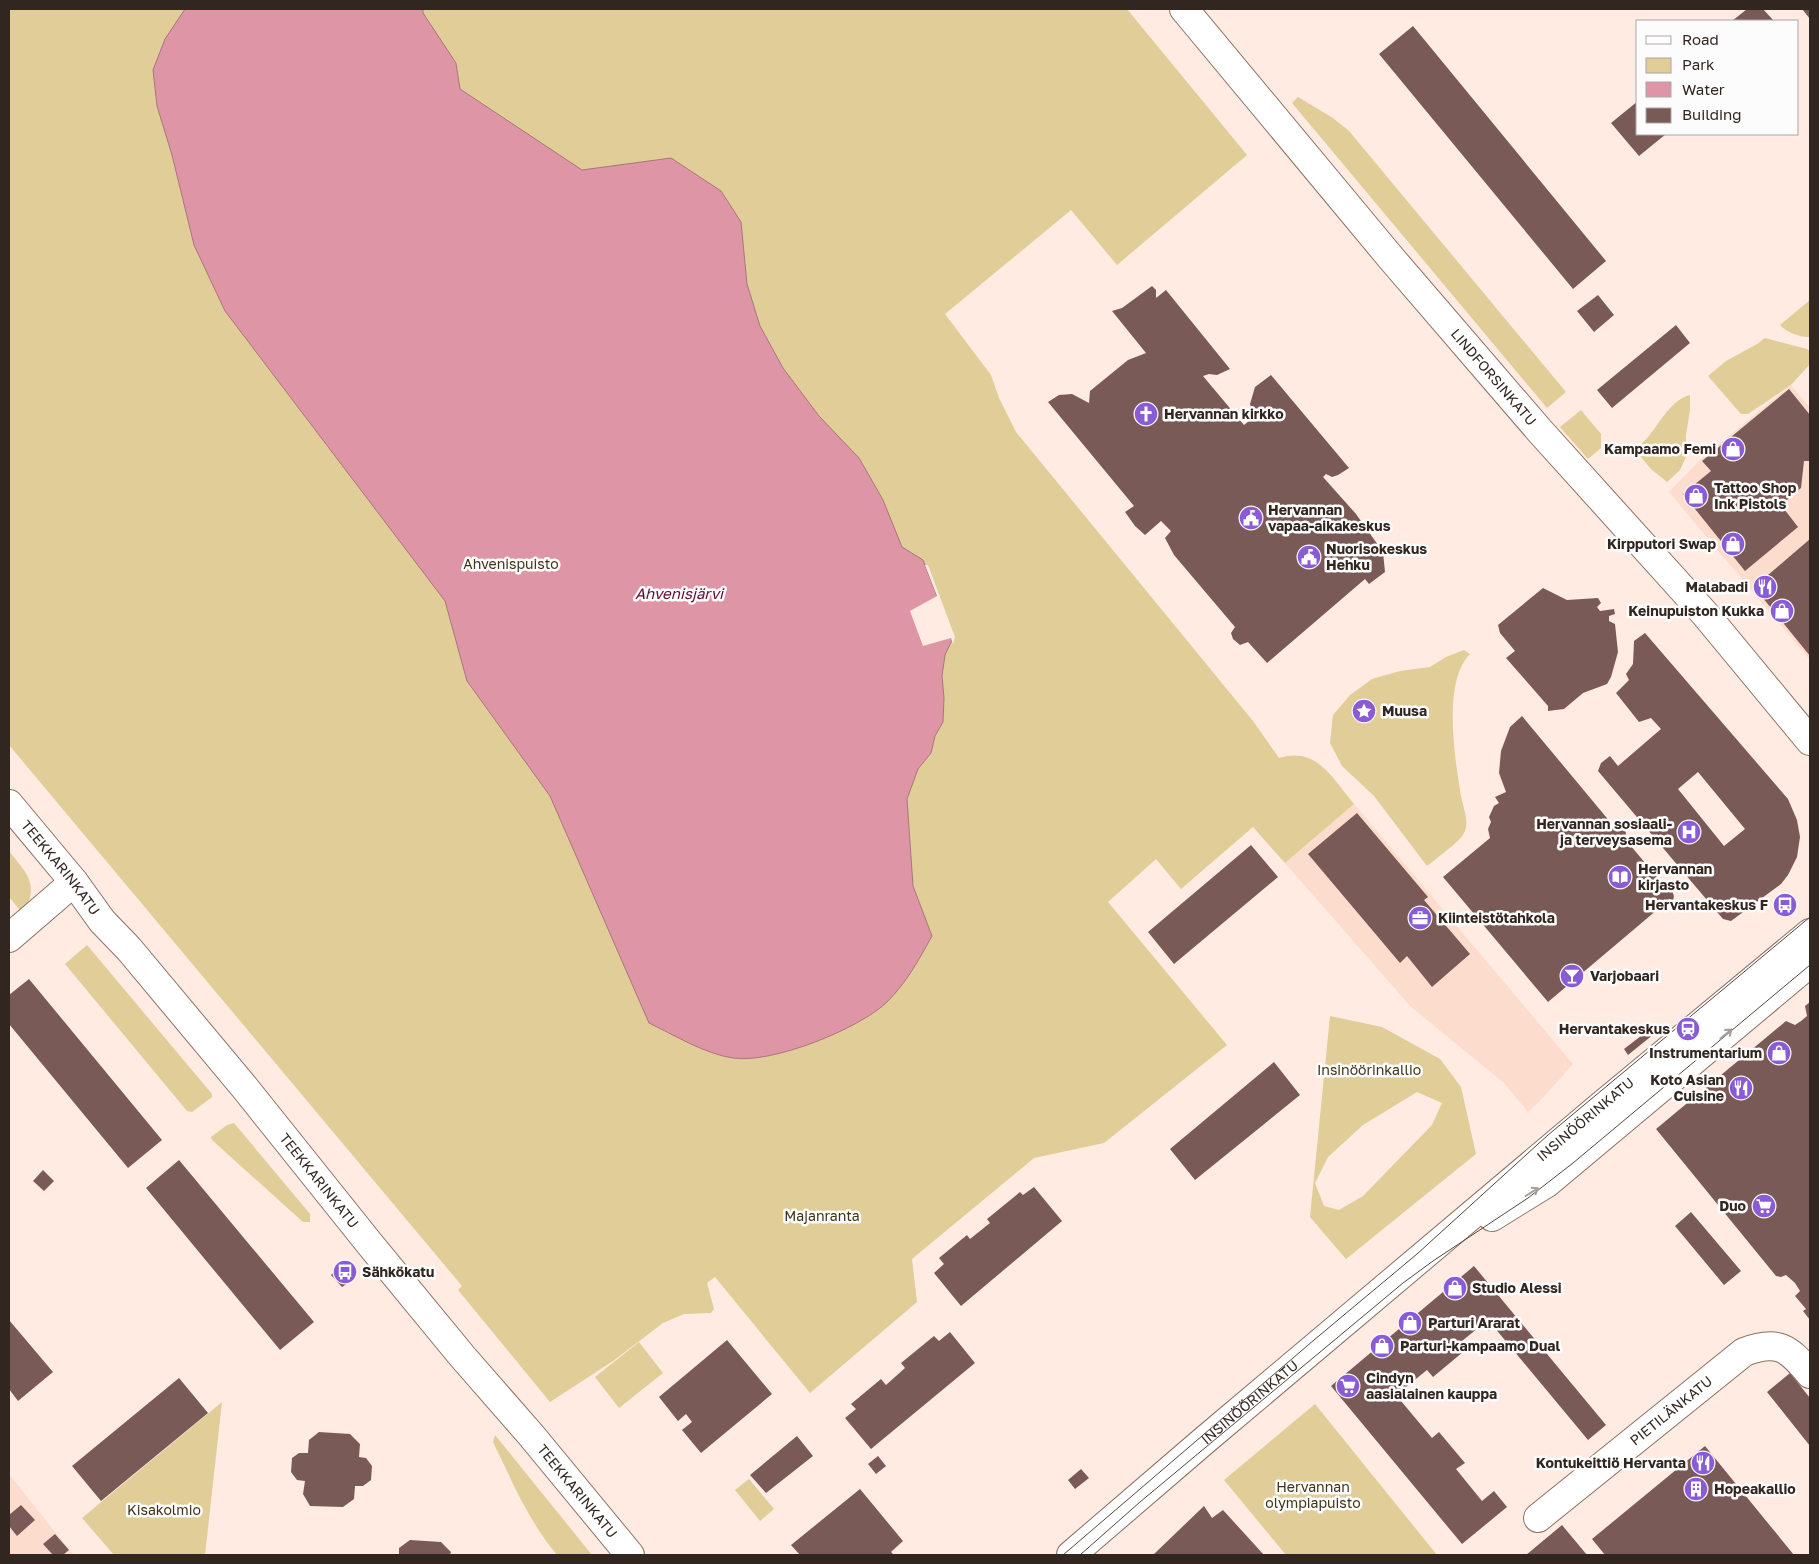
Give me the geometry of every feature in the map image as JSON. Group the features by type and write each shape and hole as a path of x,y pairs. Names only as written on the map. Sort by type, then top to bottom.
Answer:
{"street":[{"name":"LINDFORSINKATU","path":"1184,9 1391,258 1532,423 1699,607 1810,740"},
{"name":"TEEKKARINKATU","path":"9,804 74,882 102,921 129,949 232,1074 368,1244 531,1435 630,1555"},
{"path":"9,938 74,882"},
{"name":"INSINÖÖRINKATU","path":"1071,1555 1601,1106 1810,933"},
{"name":"INSINÖÖRINKATU","path":"1430,1252 1547,1183 1810,963"},
{"name":"PIETILÄNKATU","path":"1538,1518 1744,1352 1766,1345 1786,1349 1796,1357 1810,1374"}],"shaded area":[{"path":"1791,385 1810,408 1810,660 1669,492 1701,459"},
{"path":"1354,804 1573,1064 1528,1112 1504,1083 1410,1006 1285,863"},
{"path":"9,1474 59,1537 74,1555 9,1555"}],"green space":[{"name":"Ahvenispuisto","path":"9,9 1127,9 1247,155 1117,265 1071,210 945,314 991,375 999,398 1016,432 1253,721 1279,758 1304,757 1314,761 1331,775 1354,804 1285,863 1253,827 1181,889 1156,859 1108,902 1227,1045 1104,1143 1034,1158 912,1259 917,1302 810,1393 715,1277 707,1283 714,1309 711,1313 684,1314 663,1323 613,1361 550,1402 458,1290 462,1286 9,745"},
{"path":"1298,97 1333,118 1349,131 1566,392 1547,408 1292,103"},
{"path":"1810,300 1810,337 1794,334 1780,325"},
{"path":"1765,338 1807,349 1810,351 1810,364 1791,385 1748,414 1741,414 1708,376 1726,361"},
{"path":"1690,395 1686,457 1680,470 1667,482 1651,469 1635,450 1649,436 1677,401"},
{"path":"1581,410 1601,434 1601,448 1588,459 1560,427"},
{"path":"1464,650 1470,654 1461,667 1456,683 1453,701 1453,722 1456,762 1466,815 1466,829 1458,841 1427,866 1374,796 1342,766 1330,743 1333,715 1350,695 1372,679 1400,671 1430,667 1446,657"},
{"path":"9,851 26,873 31,887 31,895 23,914 9,897"},
{"path":"87,945 212,1094 212,1097 192,1112 187,1111 65,964"},
{"name":"Insinöörinkallio","path":"1330,1016 1382,1027 1440,1059 1461,1087 1476,1154 1346,1259 1310,1217","holes":["1417,1092 1442,1103 1432,1125 1363,1196 1339,1210 1324,1206 1315,1183 1328,1157 1363,1125"]},
{"path":"234,1123 310,1214 310,1222 303,1222 212,1140 211,1137 227,1125"},
{"path":"639,1342 663,1373 619,1408 595,1377"},
{"name":"Kisakolmio","path":"222,1402 205,1555 114,1555 82,1518"},
{"name":"Hervannan olympiapuisto","path":"1315,1404 1437,1555 1286,1555 1224,1480"},
{"path":"495,1435 592,1555 557,1555 538,1529 522,1501 493,1442"},
{"path":"749,1479 774,1509 760,1521 735,1490"}],"water":[{"name":"Ahvenisjärvi","path":"185,9 423,9 423,13 456,63 460,89 582,170 671,158 721,191 741,222 747,284 760,326 783,368 819,416 859,458 883,500 902,547 923,560 953,638 945,655 942,676 944,698 943,722 935,736 931,753 918,769 907,799 913,886 932,936 901,987 874,1012 857,1023 814,1042 770,1056 750,1058 733,1058 712,1053 649,1023 550,796 467,681 445,601 225,311 194,245 172,155 157,106 153,70 165,39"}],"pier":[{"path":"925,565 928,565 955,637 953,644 951,638 923,646 910,611 937,596"}],"building":[{"path":"1747,9 1763,9 1773,20 1733,20"},
{"path":"1802,9 1810,9 1810,19"},
{"path":"1413,26 1606,261 1573,289 1379,54"},
{"path":"1636,103 1636,135 1665,135 1639,156 1611,123"},
{"name":"Hervannan vapaa-aikakeskus","path":"1152,286 1156,290 1156,298 1166,290 1230,369 1217,375 1209,374 1203,376 1244,425 1254,417 1250,404 1255,387 1271,375 1349,468 1338,475 1332,477 1326,474 1323,477 1356,514 1383,552 1385,572 1369,584 1365,579 1267,663 1248,642 1240,645 1233,639 1231,633 1235,627 1174,555 1165,538 1171,531 1161,521 1145,535 1135,526 1125,512 1134,506 1048,402 1059,395 1072,394 1089,403 1090,391 1128,360 1146,353 1112,311 1122,308"},
{"path":"1598,295 1614,315 1594,332 1577,311"},
{"path":"1676,325 1690,343 1612,408 1597,390"},
{"path":"1789,389 1810,415 1810,461 1804,461 1801,488 1781,505 1798,527 1745,571 1683,494 1711,471 1702,461"},
{"path":"1810,539 1810,656 1754,587"},
{"path":"1543,588 1567,600 1598,598 1601,603 1597,607 1600,611 1614,609 1615,614 1609,616 1609,621 1615,624 1618,652 1611,677 1607,684 1583,693 1564,709 1548,711 1548,706 1506,658 1515,651 1500,633 1498,625"},
{"path":"1645,633 1788,799 1797,820 1800,837 1797,857 1788,875 1781,884 1731,921 1723,919 1598,771 1601,763 1610,756 1618,766 1661,729 1651,718 1639,722 1616,693 1629,680 1626,674 1633,664 1634,641","holes":["1698,772 1745,829 1724,846 1678,789"]},
{"path":"1522,716 1616,829 1623,827 1626,832 1625,839 1667,889 1672,891 1674,896 1673,901 1664,904 1548,1002 1443,877 1490,838 1488,829 1491,822 1489,817 1494,806 1499,803 1495,797 1506,792 1499,773 1501,751 1510,727"},
{"path":"1357,813 1428,897 1424,900 1470,954 1432,987 1407,956 1400,963 1308,854"},
{"path":"1251,845 1278,877 1174,964 1148,932"},
{"path":"29,979 162,1140 128,1168 9,1024 9,995"},
{"name":"Duo","path":"1810,1002 1810,1320 1803,1311 1806,1309 1795,1296 1800,1291 1795,1283 1786,1275 1776,1276 1656,1129 1786,1021 1795,1025 1801,1021 1807,1016 1805,1006"},
{"path":"1650,1029 1654,1034 1628,1055 1624,1049"},
{"path":"1274,1062 1300,1095 1195,1180 1170,1149"},
{"path":"179,1160 314,1322 280,1350 146,1188"},
{"path":"43,1170 54,1181 44,1191 33,1181"},
{"path":"1034,1187 1062,1221 961,1306 934,1273 944,1264 939,1258 967,1235 970,1239 990,1223 987,1219 1020,1192 1023,1195"},
{"path":"1691,1212 1741,1271 1724,1285 1675,1226"},
{"path":"1474,1266 1606,1425 1588,1440 1494,1327 1489,1331 1483,1324 1457,1345 1463,1352 1433,1377 1427,1370 1396,1395 1432,1438 1439,1432 1465,1463 1456,1469 1482,1501 1494,1491 1507,1507 1462,1544 1331,1386"},
{"path":"336,1270 348,1283 342,1287 331,1275"},
{"path":"9,1320 53,1372 18,1401 9,1389"},
{"path":"950,1332 975,1363 871,1449 845,1418 856,1409 851,1404 881,1379 886,1385 905,1368 901,1363 934,1336 939,1341"},
{"path":"727,1340 772,1394 701,1453 682,1430 692,1422 686,1414 678,1421 659,1397"},
{"path":"1790,1373 1810,1398 1810,1446 1767,1392"},
{"path":"179,1378 208,1413 101,1501 72,1466"},
{"path":"319,1432 350,1434 360,1444 359,1457 366,1458 372,1466 371,1480 363,1486 355,1486 354,1499 343,1507 310,1506 303,1494 305,1481 297,1480 291,1472 292,1458 299,1453 308,1453 309,1440"},
{"path":"797,1436 813,1456 766,1493 750,1475"},
{"name":"Hopeakallio","path":"1705,1446 1794,1555 1605,1555 1592,1539"},
{"path":"878,1456 886,1466 876,1474 868,1464"},
{"path":"1081,1469 1089,1478 1075,1489 1068,1480"},
{"path":"860,1489 903,1541 891,1552 894,1555 800,1555 791,1545"},
{"path":"21,1505 35,1520 17,1536 9,1526 9,1515"},
{"path":"1204,1506 1212,1518 1223,1510 1264,1555 1153,1555"},
{"path":"1562,1525 1587,1555 1526,1555"},
{"path":"55,1534 69,1550 63,1555 53,1555 43,1544"},
{"path":"410,1540 441,1542 451,1552 450,1555 399,1555 399,1548"}],"tram line":[{"path":"1063,1555 1417,1254 1548,1135 1810,917"},
{"path":"1080,1555 1140,1502 1403,1283 1528,1198 1573,1163 1810,965"}],"place":[{"name":"Hervannan kirkko","path":"1146,414"},
{"name":"Kampaamo Femi","path":"1733,449"},
{"name":"Tattoo Shop Ink Pistols","path":"1696,496"},
{"name":"Hervannan vapaa-aikakeskus","path":"1251,518"},
{"name":"Kirpputori Swap","path":"1733,544"},
{"name":"Nuorisokeskus Hehku","path":"1309,557"},
{"name":"Malabadi","path":"1765,587"},
{"name":"Keinupuiston Kukka","path":"1782,611"},
{"name":"Muusa","path":"1364,711"},
{"name":"Hervannan sosiaali- ja terveysasema","path":"1689,832"},
{"name":"Hervannan kirjasto","path":"1620,877"},
{"name":"Hervantakeskus F","path":"1785,905"},
{"name":"Kiinteistötahkola","path":"1420,918"},
{"name":"Varjobaari","path":"1572,976"},
{"name":"Hervantakeskus","path":"1688,1029"},
{"name":"Instrumentarium","path":"1779,1053"},
{"name":"Koto Asian Cuisine","path":"1741,1088"},
{"name":"Duo","path":"1764,1206"},
{"name":"Sähkökatu","path":"345,1272"},
{"name":"Studio Alessi","path":"1455,1288"},
{"name":"Parturi Ararat","path":"1410,1323"},
{"name":"Parturi-kampaamo Dual","path":"1382,1346"},
{"name":"Cindyn aasialainen kauppa","path":"1348,1386"},
{"name":"Kontukeittiö Hervanta","path":"1703,1463"},
{"name":"Hopeakallio","path":"1696,1489"}],"park label":[{"name":"Majanranta","path":"822,1216"}]}
